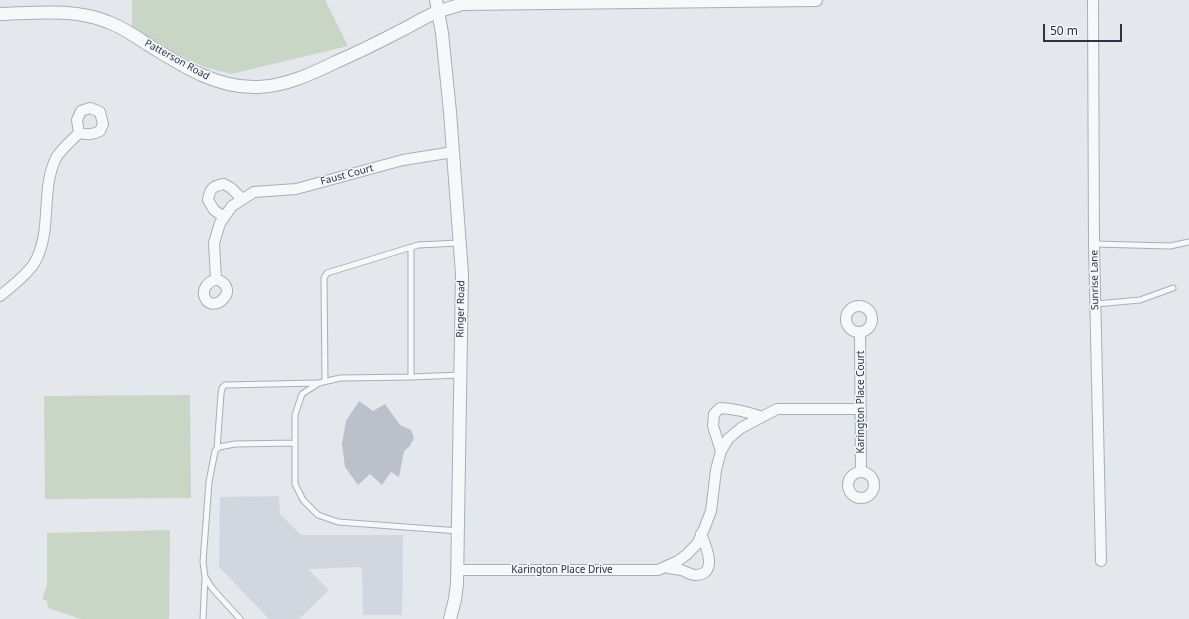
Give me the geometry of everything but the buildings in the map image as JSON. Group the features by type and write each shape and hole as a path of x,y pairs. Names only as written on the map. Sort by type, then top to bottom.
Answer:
{"street":[{"name":"Patterson Road","path":"0,14 52,13 91,16 119,27 168,57 204,76 227,84 260,87 288,82 311,74 438,6 462,4 816,0"},
{"name":"Sunrise Lane","path":"1093,0 1094,244 1101,561"},
{"name":"Ringer Road","path":"438,6 443,40 453,152 462,277 458,570 455,599 450,619"},
{"path":"0,296 18,281 34,263 43,243 47,214 49,176 57,157 79,133"},
{"name":"Faust Court","path":"216,279 214,243 220,224 232,206 254,192 296,189 403,160 453,152"},
{"path":"224,218 214,210 208,200 210,191 215,186 224,184 231,188 242,199"},
{"name":"Karington Place Court","path":"860,332 861,472"},
{"path":"721,451 713,426 714,414 720,408 749,412 762,417"},
{"name":"Karington Place Drive","path":"458,570 658,570 678,561 697,544 710,511 716,470 721,451 728,439 741,428 777,409 861,409"},
{"name":"Karington Place Drive","path":"665,567 695,575 704,572 709,567 710,556 702,534"}],"lane":[{"path":"1094,244 1170,246 1189,242"},
{"path":"322,382 324,278 326,273 418,245 460,243"},
{"path":"410,247 411,377"},
{"path":"1096,304 1140,300 1173,288"},
{"path":"203,619 205,577 203,562 209,482 215,451 217,449 221,394 222,388 225,385 322,382 340,378 461,375"},
{"path":"322,382 302,394 295,415 294,484 303,500 318,515 338,522 458,531"},
{"path":"217,449 225,445 235,444 295,443"},
{"path":"205,577 212,588 240,619"}],"shaded area":[{"path":"279,496 280,514 301,535 403,535 402,615 363,615 362,567 308,569 329,590 299,619 269,619 219,567 220,497"}],"green space":[{"path":"132,0 325,0 348,46 231,74 204,67 175,53 132,27"},
{"path":"190,395 191,498 45,499 44,396"},
{"path":"170,530 169,619 81,619 48,608 47,601 42,599 47,585 47,533"}]}
